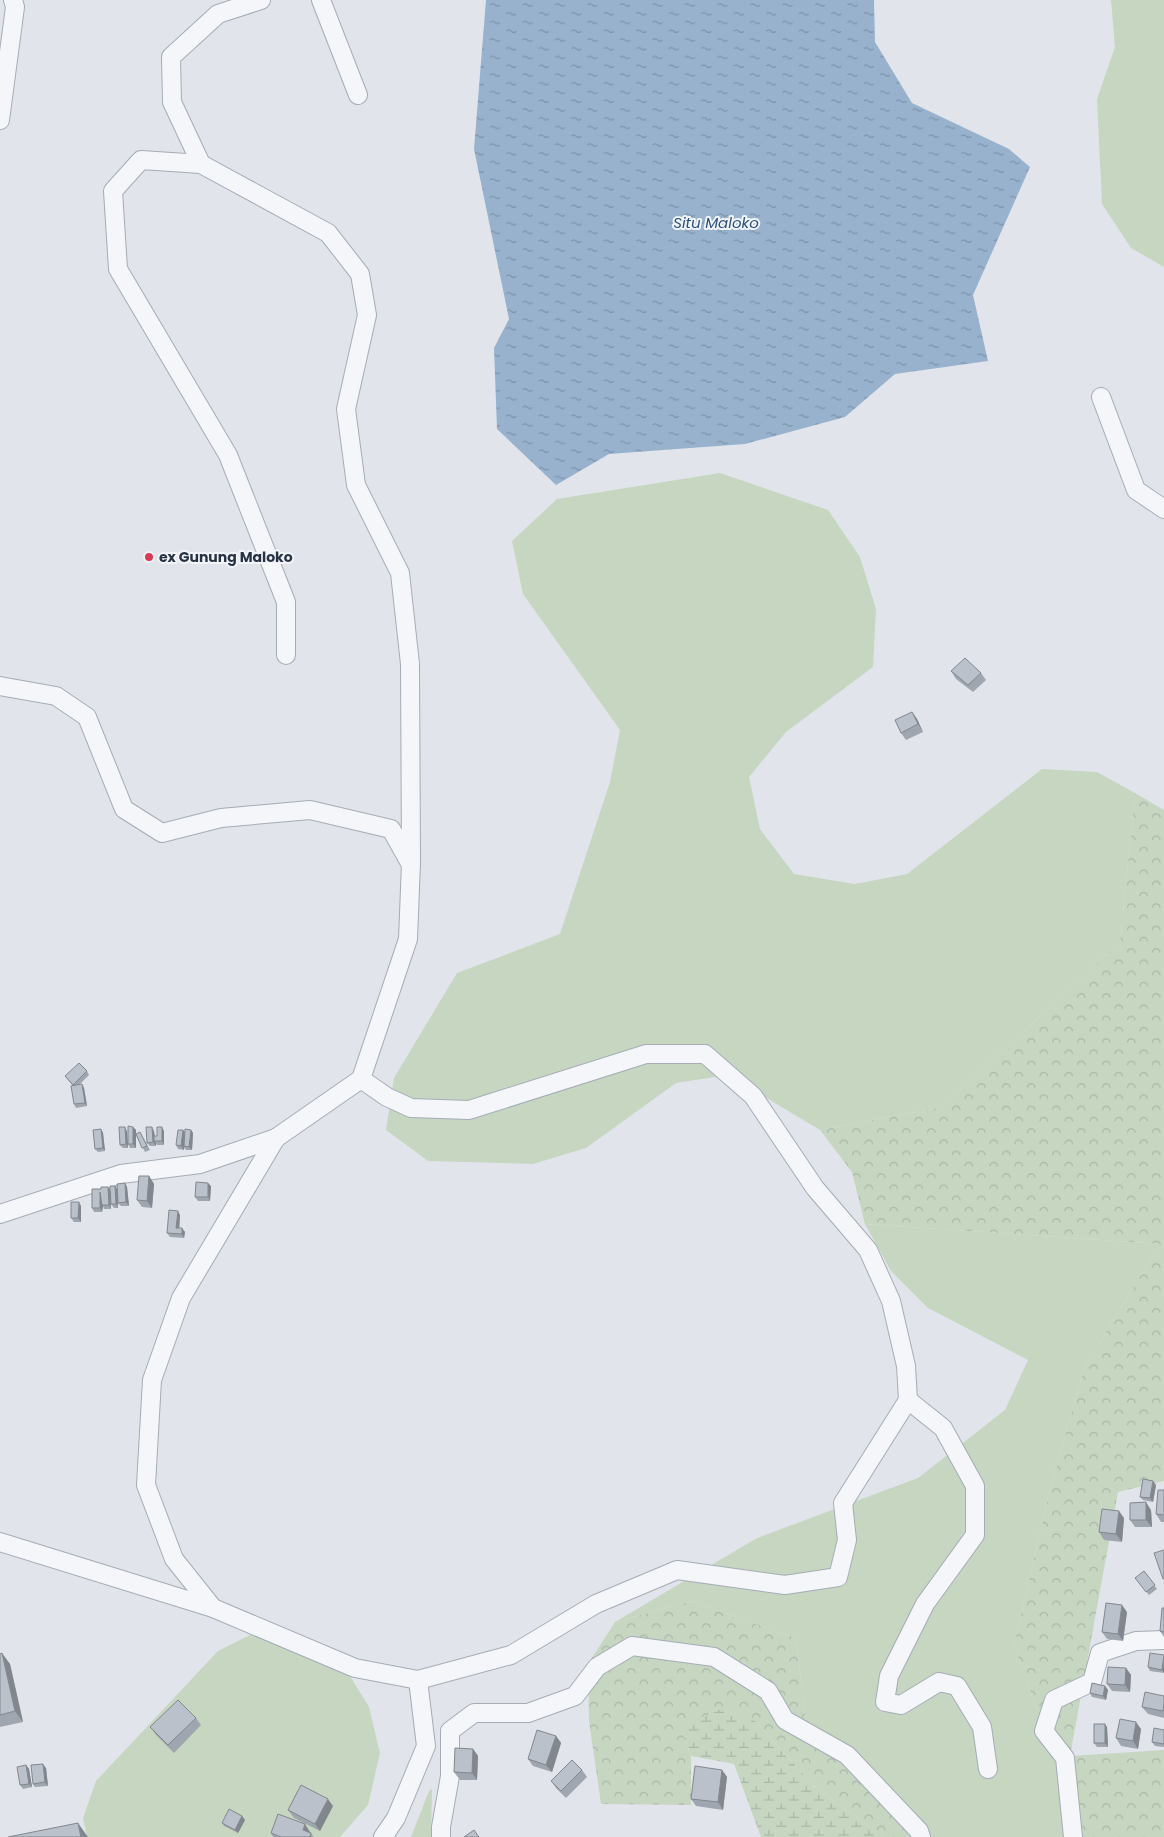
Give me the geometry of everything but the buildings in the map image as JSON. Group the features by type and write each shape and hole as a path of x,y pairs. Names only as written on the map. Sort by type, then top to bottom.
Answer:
{"street":[{"path":"0,120 15,7 13,0"},
{"path":"201,164 172,102 171,57 218,14 262,0"},
{"path":"321,0 358,95"},
{"path":"0,1214 121,1174 200,1164 276,1138 361,1079 408,939 411,863 410,664 400,573 356,485 346,409 366,315 360,274 328,233 201,164 141,160 113,191 118,269 228,454 286,602 286,655"},
{"path":"1101,397 1136,490 1164,509"},
{"path":"0,686 56,696 87,717 124,809 162,833 221,818 310,810 391,829 411,863"},
{"path":"0,1542 213,1608 355,1668 418,1680 511,1655 596,1604 677,1570 785,1585 838,1577 847,1540 843,1503 908,1400 906,1366 891,1301 868,1250 815,1188 753,1096 705,1054 646,1054 469,1110 411,1108 387,1097 361,1079"},
{"path":"213,1608 174,1559 146,1484 152,1380 181,1298 276,1138"},
{"path":"908,1400 944,1428 975,1486 975,1535 925,1604 889,1676 884,1702 901,1705 939,1682 957,1686 982,1727 988,1769"},
{"path":"1074,1837 1065,1758 1044,1731 1054,1700 1092,1682 1100,1653 1136,1641 1164,1640"},
{"path":"441,1837 450,1776 450,1731 474,1714 528,1714 575,1696 597,1667 632,1646 714,1656 768,1691 785,1720 848,1755 919,1831 921,1837"},
{"path":"383,1837 396,1818 426,1746 418,1680"}],"green space":[{"path":"1111,0 1164,0 1164,267 1131,248 1102,204 1097,99 1115,47"},
{"path":"720,473 828,510 860,557 876,609 873,667 786,732 749,777 760,829 794,874 855,884 907,874 1042,769 1097,772 1135,793 1120,942 942,1107 820,1130 728,1075 676,1083 586,1148 533,1164 428,1161 386,1130 394,1078 457,973 560,934 610,782 620,730 523,594 512,541 557,499"},
{"path":"1135,793 1164,810 1164,1481 1118,1492 1070,1756 1164,1750 1164,1837 1073,1837 1061,1780 1014,1645 1049,1494 1084,1368 1160,1244 865,1224 852,1172 820,1130 942,1107 1120,942"},
{"path":"865,1224 1160,1244 1084,1368 1049,1494 1014,1645 1061,1780 1073,1837 918,1837 917,1824 805,1716 796,1638 691,1601 615,1622 757,1538 918,1478 1005,1410 1028,1360 928,1308 891,1271"},
{"path":"691,1601 796,1638 805,1716 917,1824 918,1837 883,1837 815,1787 755,1721 680,1726 691,1756 691,1805 601,1804 589,1721 588,1664 615,1622"},
{"path":"254,1633 342,1663 369,1707 380,1753 368,1805 340,1837 87,1837 83,1818 96,1781 218,1651"},
{"path":"724,1708 755,1721 815,1787 883,1837 761,1837 734,1764 691,1756 680,1726"},
{"path":"432,1789 431,1837 411,1837 429,1791"}],"water":[{"name":"Situ Maloko","path":"486,0 874,0 875,42 912,103 1009,149 1030,167 973,295 988,361 895,374 845,417 745,444 609,454 556,485 497,429 494,348 509,319 474,149"}],"place":[{"name":"ex Gunung Maloko","path":"149,557"}]}
